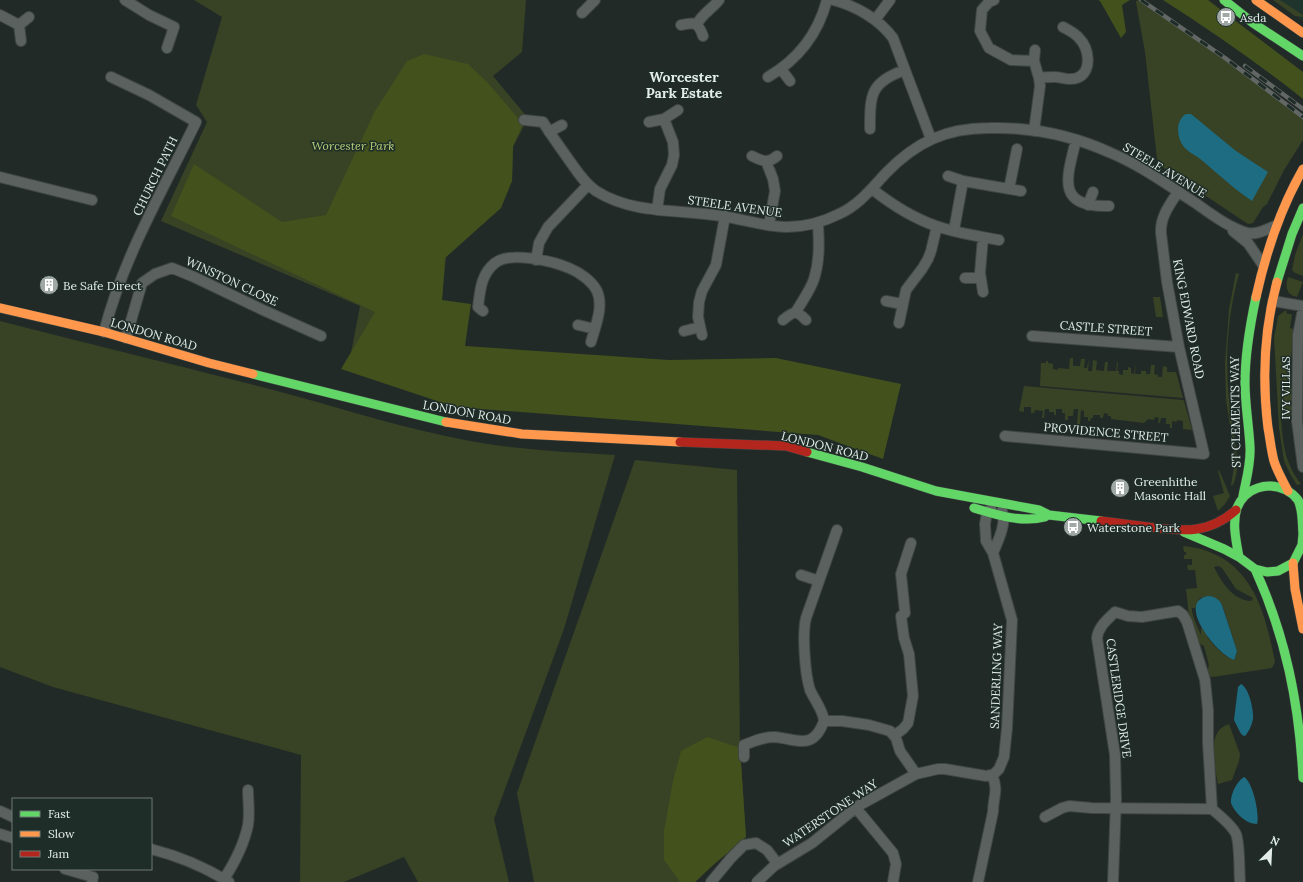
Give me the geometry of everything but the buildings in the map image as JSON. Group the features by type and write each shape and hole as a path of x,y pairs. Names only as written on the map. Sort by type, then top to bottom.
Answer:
{"main road":[{"path":"1224,0 1253,23 1303,56"},
{"path":"1256,0 1303,33"},
{"name":"ST CLEMENTS WAY","path":"1243,496 1249,469 1250,448 1245,393 1246,352 1257,286 1275,226 1288,195 1303,169"},
{"path":"1288,491 1274,462 1266,419 1264,387 1265,357 1273,301 1286,250 1303,208"},
{"name":"LONDON ROAD","path":"0,308 104,332 209,363 445,422 522,434 786,446 862,467 936,491 950,492 970,498 1039,510 1049,515 1180,531 1201,529 1216,524 1228,518 1236,510"},
{"path":"1298,557 1278,571 1267,572 1255,569 1239,557 1234,534 1236,510 1243,496 1256,488 1265,485 1276,486 1288,491 1300,501 1303,534 1302,545 1298,557 1295,589 1303,628"},
{"name":"LONDON ROAD","path":"936,491 945,500 987,512 1024,519 1039,519 1049,515"},
{"name":"LONDON ROAD","path":"1180,531 1224,549 1239,557"},
{"path":"1255,569 1268,598 1281,638 1298,722 1303,778"}],"street":[{"path":"125,0 149,15 174,27 167,48"},
{"path":"582,13 595,0"},
{"path":"697,24 700,18 719,0"},
{"path":"768,77 781,69 797,55 811,38 820,22 827,0"},
{"path":"833,0 852,7 876,20 893,38 930,139"},
{"path":"876,20 890,0"},
{"path":"994,0 982,10 980,31 989,48 1011,60 1034,61"},
{"path":"0,15 19,25"},
{"path":"19,25 29,17"},
{"path":"681,25 691,23 697,24"},
{"path":"697,24 703,36"},
{"path":"19,25 21,41"},
{"path":"1039,78 1055,77 1074,79 1080,77 1086,70 1088,60 1083,43 1075,34 1063,27"},
{"path":"1034,131 1040,86 1034,61 1035,50"},
{"path":"781,69 790,81"},
{"path":"870,129 870,105 876,89 887,78 905,70"},
{"name":"CHURCH PATH","path":"104,332 124,270 196,122 111,77"},
{"path":"649,122 664,119 678,110"},
{"path":"657,210 660,191 672,165 674,155 672,139 664,119"},
{"name":"STEELE AVENUE","path":"524,120 543,122 588,185 602,195 624,204 641,208 725,216 769,225 788,227 818,223 832,218 850,208 872,189 901,159 913,149 930,139 961,130 975,128 998,128 1034,131 1076,140 1104,150 1128,161 1228,224 1250,233 1262,231 1275,226"},
{"path":"549,132 562,125"},
{"path":"1076,140 1068,179 1070,194 1074,198 1088,205 1109,206"},
{"path":"1009,189 1017,149"},
{"path":"752,156 766,161 772,160 776,156"},
{"path":"766,161 773,179 775,191 769,225"},
{"path":"948,176 963,181 1021,191"},
{"path":"0,177 92,200"},
{"path":"954,230 963,181"},
{"path":"536,260 541,240 548,227 588,185"},
{"path":"872,189 903,210 937,226 999,240"},
{"path":"1088,205 1093,192"},
{"name":"KING EDWARD ROAD","path":"1178,192 1164,217 1161,229 1167,282 1179,347 1204,454"},
{"path":"684,331 701,331 698,313 700,298 716,265 725,216"},
{"path":"783,320 792,313 796,312 811,286 816,270 819,250 818,223"},
{"path":"1228,224 1231,230 1248,243 1263,265"},
{"path":"899,323 902,304 908,286 929,258 937,226"},
{"path":"983,237 980,263 980,278 983,292"},
{"path":"483,311 478,307 482,282 486,273 493,265 502,259 509,258 536,260 556,264 569,268 584,277 594,287 599,306 591,342"},
{"name":"WINSTON CLOSE","path":"126,338 142,283 155,274 172,268 321,336"},
{"path":"965,278 980,278"},
{"path":"886,301 902,304"},
{"path":"1273,301 1303,306"},
{"name":"IVY VILLAS","path":"1303,309 1298,335 1297,421 1303,467"},
{"path":"796,312 806,320"},
{"path":"578,325 595,328"},
{"name":"CASTLE STREET","path":"1032,336 1179,347"},
{"name":"PROVIDENCE STREET","path":"1005,436 1204,454"},
{"path":"987,512 998,503 1004,515 1001,534 993,553"},
{"name":"SANDERLING WAY","path":"987,512 986,541 993,553 1012,620 1010,695 1007,736 1002,762 998,770 992,775"},
{"path":"744,757 744,745 760,738 776,738 804,742 812,740 824,721 810,688 804,642 804,629 806,618 837,530"},
{"path":"895,735 908,723 913,696 909,654 904,638 902,616 905,613 901,580 911,544"},
{"path":"801,575 819,581"},
{"name":"CASTLERIDGE DRIVE","path":"1113,882 1116,788 1115,755 1097,638 1098,632 1102,625 1114,612 1128,616 1142,617 1178,611 1183,615 1187,622 1205,680 1212,809"},
{"path":"824,721 842,720 888,730 895,735 900,752 916,774"},
{"name":"WATERSTONE WAY","path":"758,882 769,869 815,840 856,808 916,774 945,769 982,776 992,775"},
{"path":"978,882 993,812 996,789 992,775"},
{"path":"152,849 171,854 227,880 244,841 248,823 248,790"},
{"path":"1045,817 1068,806 1115,809 1212,809 1225,820 1236,834 1240,882"},
{"path":"856,808 893,853 896,865 893,882"},
{"path":"0,811 12,817"},
{"path":"0,834 12,838"},
{"path":"711,882 744,845 756,843 767,850 777,864"},
{"path":"68,870 93,877 92,882"}],"shaded area":[{"path":"1275,0 1303,0 1303,21"}],"green space":[{"name":"Worcester Park","path":"194,0 526,0 522,52 493,76 528,118 513,147 512,181 446,256 442,300 348,369 360,306 161,221 207,122 196,105 222,17"},
{"path":"1098,0 1130,0 1122,5 1126,32 1121,38 1100,1"},
{"path":"1137,0 1204,45 1303,118 1303,140 1284,170 1267,204 1263,207 1253,223 1248,224 1164,168 1159,163 1157,159 1145,52 1136,2"},
{"path":"1163,0 1208,0 1303,72 1303,99 1199,23"},
{"path":"1273,0 1280,0 1303,15 1303,17 1295,16"},
{"path":"424,54 468,64 487,82 523,124 513,146 512,181 501,208 445,258 442,300 471,304 465,346 669,360 776,358 901,384 883,459 818,435 455,407 341,369 375,312 171,216 194,164 282,222 326,215 375,111 407,61"},
{"path":"1303,234 1303,276 1292,270 1295,255"},
{"path":"1236,273 1239,274 1231,312 1227,351 1228,390 1237,459 1235,480 1232,486 1235,460 1226,399 1225,363 1229,309"},
{"path":"1288,277 1303,282 1297,297 1293,296 1287,290"},
{"path":"1153,297 1160,297 1163,317 1156,317"},
{"path":"1286,310 1287,314 1292,315 1290,328 1294,329 1291,357 1292,412 1288,418 1281,419 1288,461 1291,469 1301,484 1297,485 1284,461 1279,428 1274,338 1278,316"},
{"path":"0,321 277,391 446,436 524,449 615,455 564,629 494,819 509,882 418,882 404,857 344,882 300,882 301,755 53,687 0,667"},
{"path":"1070,358 1073,358 1073,366 1080,366 1081,359 1085,359 1084,368 1087,368 1089,359 1088,371 1092,371 1093,360 1097,361 1096,370 1104,371 1105,362 1108,362 1107,371 1116,371 1118,362 1117,371 1119,371 1119,374 1123,375 1123,370 1128,370 1128,367 1131,368 1131,373 1134,374 1136,363 1135,374 1141,374 1141,371 1146,371 1146,374 1150,374 1151,365 1155,365 1154,374 1158,375 1158,377 1162,377 1163,366 1167,367 1167,372 1176,372 1183,398 1040,386 1041,363 1046,363 1046,361 1048,361 1048,363 1053,364 1053,369 1069,369"},
{"path":"1024,386 1183,400 1192,430 1183,429 1183,421 1172,421 1172,428 1170,428 1170,424 1166,424 1166,418 1161,418 1160,423 1158,423 1159,418 1155,417 1154,420 1148,419 1144,423 1111,419 1111,416 1104,413 1103,418 1100,418 1100,415 1093,415 1093,418 1088,421 1088,417 1084,417 1084,411 1081,410 1080,424 1077,424 1078,409 1074,409 1073,416 1068,416 1068,420 1065,420 1065,413 1062,413 1062,409 1056,409 1056,415 1054,415 1054,412 1049,412 1049,409 1045,409 1044,418 1042,418 1043,411 1035,410 1034,413 1031,413 1031,407 1024,407 1024,412 1019,411"},
{"path":"635,460 737,470 740,748 746,837 695,882 534,882 517,793"},
{"path":"1219,470 1230,496 1218,511 1213,496 1224,493"},
{"path":"1183,546 1207,551 1223,559 1237,569 1247,582 1256,596 1267,628 1275,662 1272,668 1213,677 1208,676 1207,672 1209,665 1204,646 1197,642 1189,616 1186,589 1197,588 1195,570 1188,570 1187,565 1192,565 1192,559 1184,559 1186,552 1184,552","holes":["1218,566 1222,568 1236,589 1253,598 1251,601 1239,598 1224,585 1214,567","1209,596 1218,600 1222,604 1237,651 1234,660 1216,648 1201,628 1201,635 1195,621 1192,608 1195,608 1200,598"]},
{"path":"1229,724 1240,754 1239,761 1232,780 1218,784 1213,750 1214,742 1217,734 1222,728"},
{"path":"707,737 740,748 746,837 695,882 680,882 664,860 664,831 673,781 681,751"}],"water":[{"path":"1186,114 1191,114 1236,151 1268,172 1252,201 1183,145 1179,136 1178,126 1182,117"},
{"path":"1208,596 1217,599 1222,605 1237,651 1234,660 1218,649 1202,628 1197,618 1196,608 1199,600"},
{"path":"1241,684 1249,694 1253,715 1251,726 1245,736 1242,735 1234,720 1238,687"},
{"path":"1244,777 1250,785 1255,799 1258,814 1257,824 1253,824 1241,817 1231,803 1234,788"}],"railway":[{"path":"1141,0 1225,58 1303,117"},
{"path":"1245,66 1303,109"}],"traffic: fast":[{"path":"1224,0 1253,23 1303,56"},
{"path":"1277,282 1292,234 1303,208"},
{"path":"1243,496 1250,460 1245,372 1250,329 1256,297"},
{"path":"253,374 446,422"},
{"path":"807,452 862,467 936,491 1039,510 1049,515 1101,521"},
{"path":"1239,557 1235,526 1237,508 1245,495 1257,488 1264,486 1279,487 1292,494 1298,500 1301,508 1303,534"},
{"path":"974,508 1000,516 1018,519 1036,519 1045,517"},
{"path":"1184,532 1224,549 1239,557 1255,569 1267,572 1278,571 1293,563 1302,545 1303,534"},
{"path":"1255,569 1275,620 1289,671 1298,723 1303,778"}],"traffic: slow":[{"path":"1256,0 1303,33"},
{"path":"1256,297 1264,264 1275,231 1287,200 1303,169"},
{"path":"1277,282 1269,318 1267,336 1265,355 1265,391 1268,428 1273,457 1288,491"},
{"path":"0,308 104,332 209,363 253,374"},
{"path":"446,422 522,434 680,442"},
{"path":"1293,563 1295,589 1303,629"}],"traffic: jam":[{"path":"680,442 786,446 807,452"},
{"path":"1101,521 1172,530 1183,530 1215,524 1236,510"}],"place":[{"name":"Asda","path":"1226,17"},
{"name":"Be Safe Direct","path":"49,285"},
{"name":"Greenhithe Masonic Hall","path":"1120,488"},
{"name":"Waterstone Park","path":"1073,527"}],"district":[{"name":"Worcester Park Estate","path":"684,86"}]}
